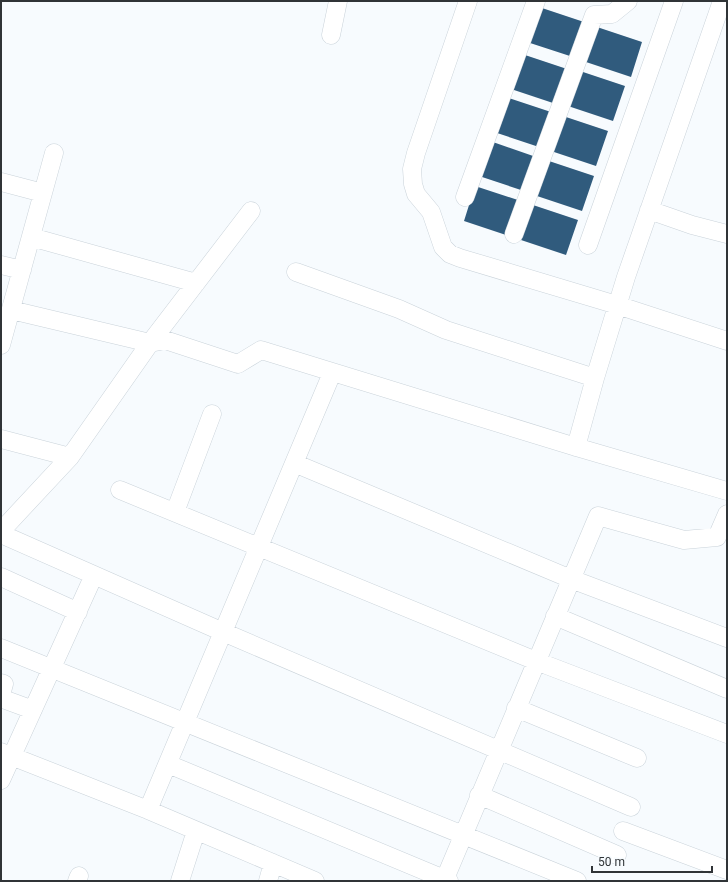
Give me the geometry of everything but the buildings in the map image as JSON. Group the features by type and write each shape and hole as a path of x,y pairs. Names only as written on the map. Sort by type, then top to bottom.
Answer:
{"street":[{"path":"331,35 338,1"},
{"path":"468,1 416,153 412,170 413,184 416,194 430,212 443,247 450,254 460,258 617,305 727,341"},
{"path":"465,198 536,1"},
{"path":"514,234 594,15 612,14 628,1"},
{"path":"588,245 674,1"},
{"path":"576,447 617,305 722,1"},
{"path":"1,345 54,153"},
{"path":"1,182 43,193"},
{"path":"250,210 150,343 70,457 1,533 223,632 631,807"},
{"path":"649,210 692,225 727,234"},
{"path":"31,237 196,283"},
{"path":"1,265 22,270"},
{"path":"296,272 399,309 446,330 595,378"},
{"path":"11,310 150,343 165,340 238,364 261,350 576,447 727,490"},
{"path":"148,810 332,373"},
{"path":"175,512 212,414"},
{"path":"1,439 70,457"},
{"path":"294,464 570,579 727,638"},
{"path":"120,490 536,661 727,734"},
{"path":"168,764 446,880 462,835 598,516 684,540 717,537 727,514"},
{"path":"1,780 6,754 33,710 94,575"},
{"path":"1,577 78,612"},
{"path":"555,616 727,689"},
{"path":"1,648 577,881"},
{"path":"1,683 4,684 1,695 3,699 33,710"},
{"path":"516,708 637,758"},
{"path":"6,754 148,810 315,881"},
{"path":"479,795 617,855"},
{"path":"180,881 196,831"},
{"path":"623,831 727,870"},
{"path":"268,881 273,863"}]}
